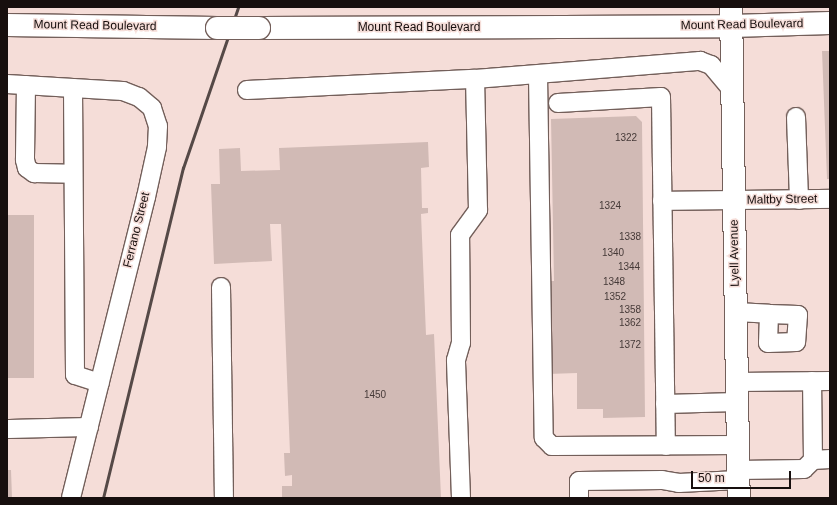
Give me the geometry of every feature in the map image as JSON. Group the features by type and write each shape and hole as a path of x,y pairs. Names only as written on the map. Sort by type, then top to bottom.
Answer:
{"main road":[{"name":"Mount Read Boulevard","path":"7,25 259,28 732,17 830,24"},
{"name":"Lyell Avenue","path":"732,17 738,483"}],"street":[{"path":"247,90 476,79 700,61 711,65 732,90"},
{"path":"538,75 544,438 552,446 738,445"},
{"path":"461,498 456,360 462,344 460,235 478,210 476,79"},
{"name":"Ferrano Street","path":"7,84 124,91 139,97 152,108 158,126 157,147 146,197 71,498"},
{"path":"26,85 25,160 27,168 34,173 73,174"},
{"path":"73,88 75,375 100,383"},
{"path":"558,103 661,97 666,446"},
{"path":"796,117 799,200"},
{"name":"Maltby Street","path":"662,201 830,199"},
{"path":"221,287 224,498"},
{"path":"736,312 769,314"},
{"path":"665,404 812,381 830,381"},
{"path":"579,498 579,481 662,480 679,483 738,483 804,469 821,460 812,381"},
{"path":"7,429 89,427"}],"building":[{"path":"822,51 830,51 830,179 827,179"},
{"path":"636,116 642,122 645,417 603,418 603,409 577,409 577,373 548,374 547,281 554,281 551,119"},
{"path":"428,142 429,167 421,168 422,208 428,208 428,213 421,214 426,335 434,334 441,498 282,498 282,486 292,486 292,475 285,476 284,453 290,453 281,224 270,224 272,261 214,264 211,184 220,184 219,149 240,148 241,171 280,170 279,148"},
{"path":"7,215 34,215 34,378 7,378"},
{"path":"7,470 11,470 12,498 7,498"}],"railway":[{"path":"103,498 183,168 238,7"}]}
